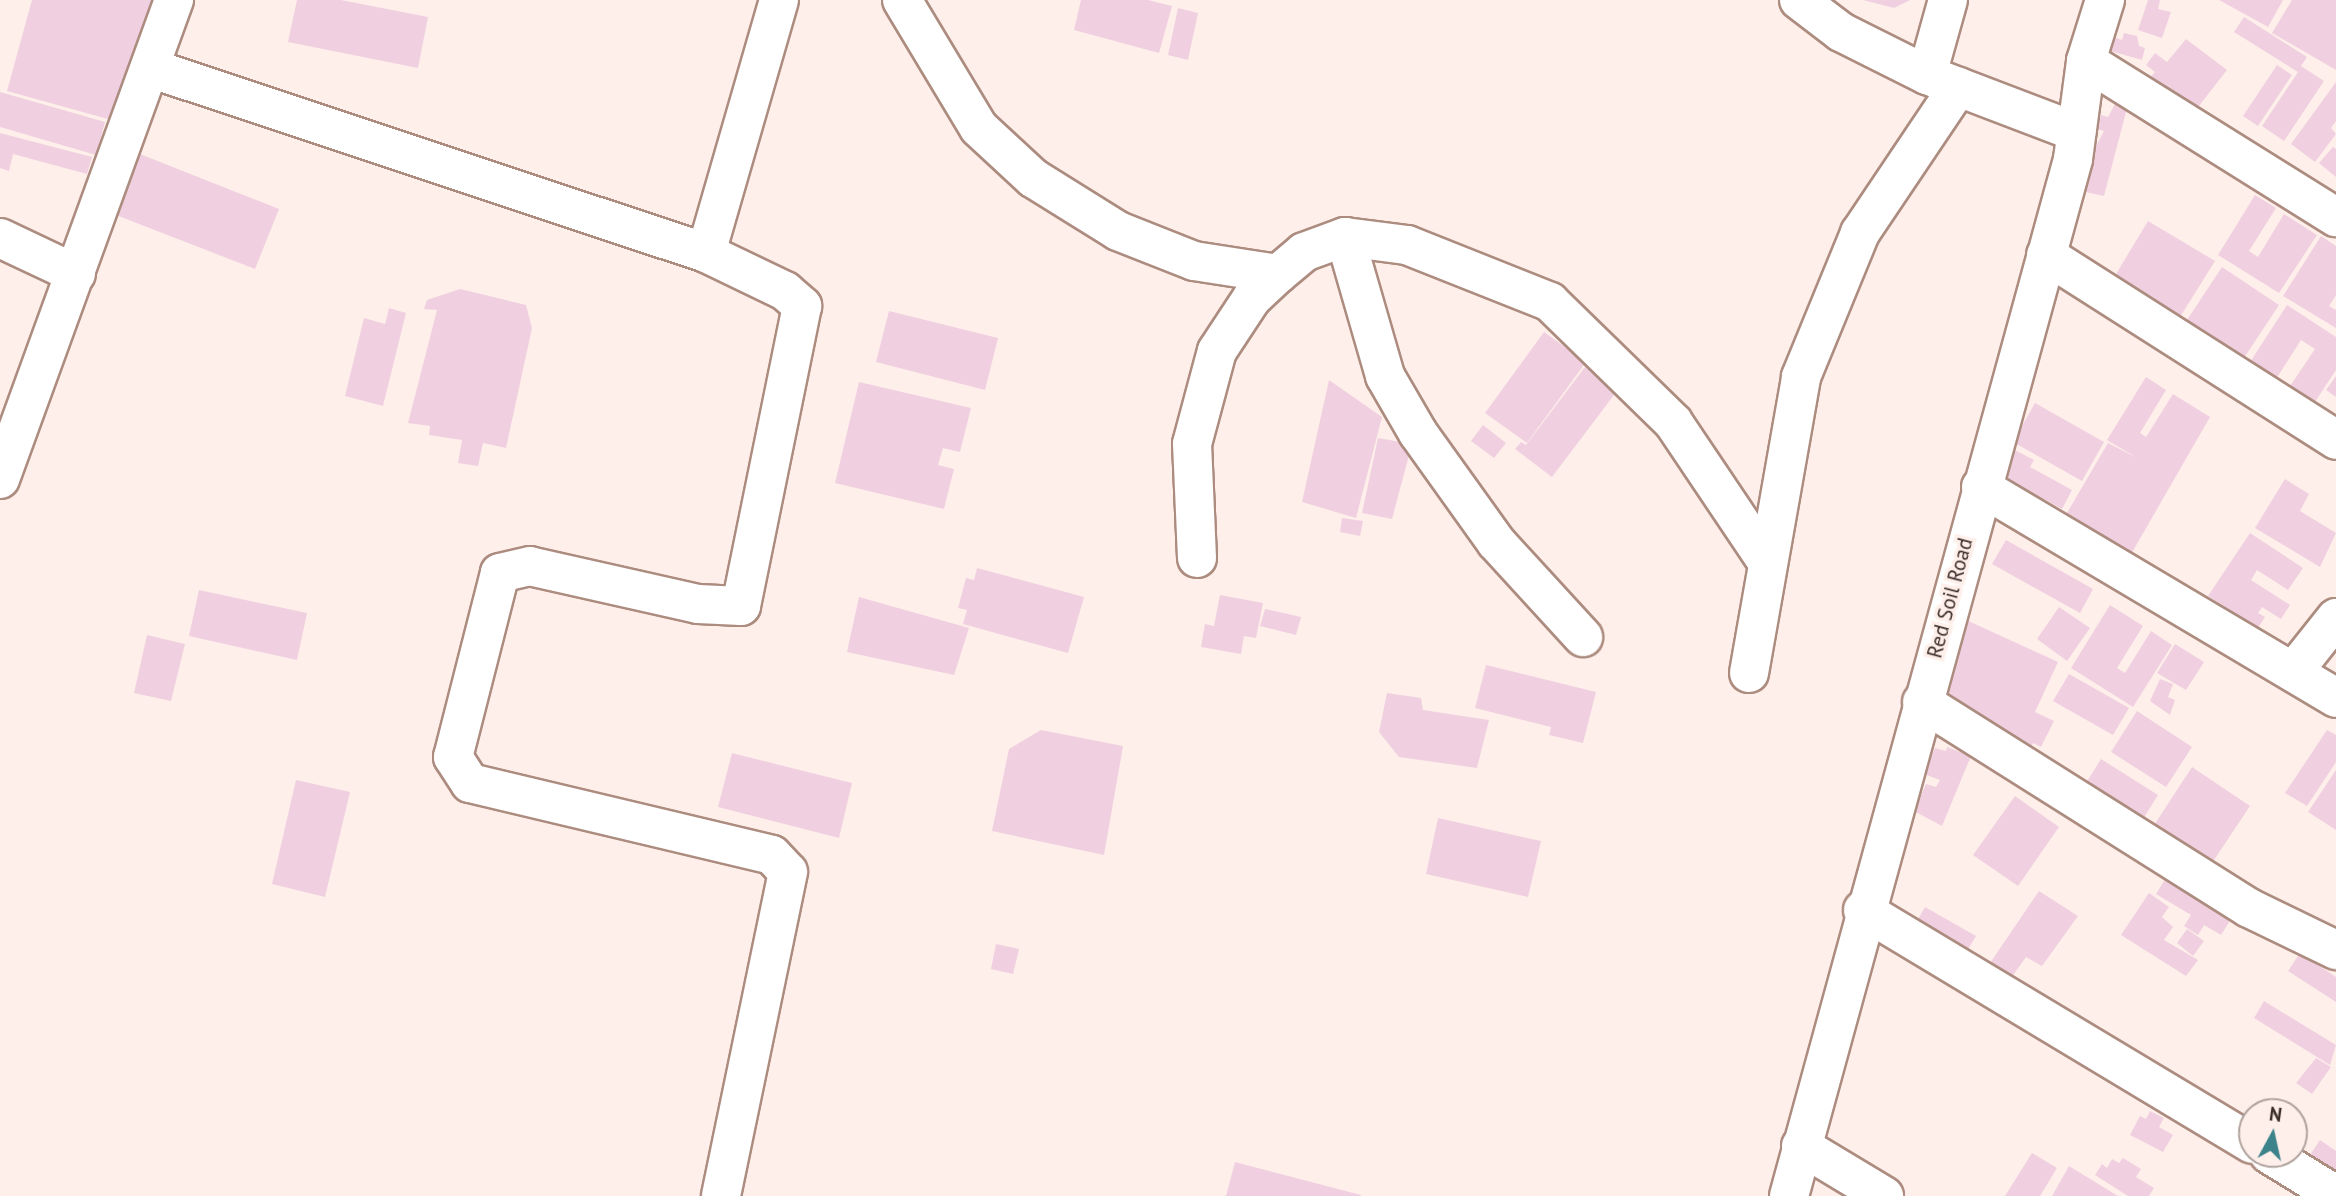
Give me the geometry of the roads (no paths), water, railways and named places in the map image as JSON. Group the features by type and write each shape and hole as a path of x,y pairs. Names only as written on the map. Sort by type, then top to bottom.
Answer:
{"street":[{"path":"0,479 174,0"},
{"path":"706,253 779,0"},
{"path":"902,0 979,128 1033,178 1118,231 1181,256 1278,274"},
{"path":"1799,0 1840,32 1942,81 2076,132"},
{"path":"1749,673 1801,377 1860,233 1942,81 1948,0"},
{"name":"Red Soil Road","path":"1788,1196 1863,910 2046,255 2076,132 2086,61 2105,0"},
{"path":"2086,61 2336,217"},
{"path":"150,68 706,253 785,291 802,306 741,606 698,604 530,566 500,573 453,757 470,783 772,855 788,872 721,1196"},
{"path":"1345,237 1385,376 1419,433 1496,542 1583,637"},
{"path":"1197,558 1192,444 1217,351 1252,298 1278,274 1304,252 1345,237 1407,245 1550,302 1674,422 1767,562"},
{"path":"0,238 76,274"},
{"path":"2046,255 2336,440"},
{"path":"1981,487 2336,698"},
{"path":"2293,672 2336,618"},
{"path":"1922,702 2249,908 2336,950"},
{"path":"1863,910 2238,1136"},
{"path":"1801,1146 1884,1196"},
{"path":"2292,1168 2336,1195"}]}
